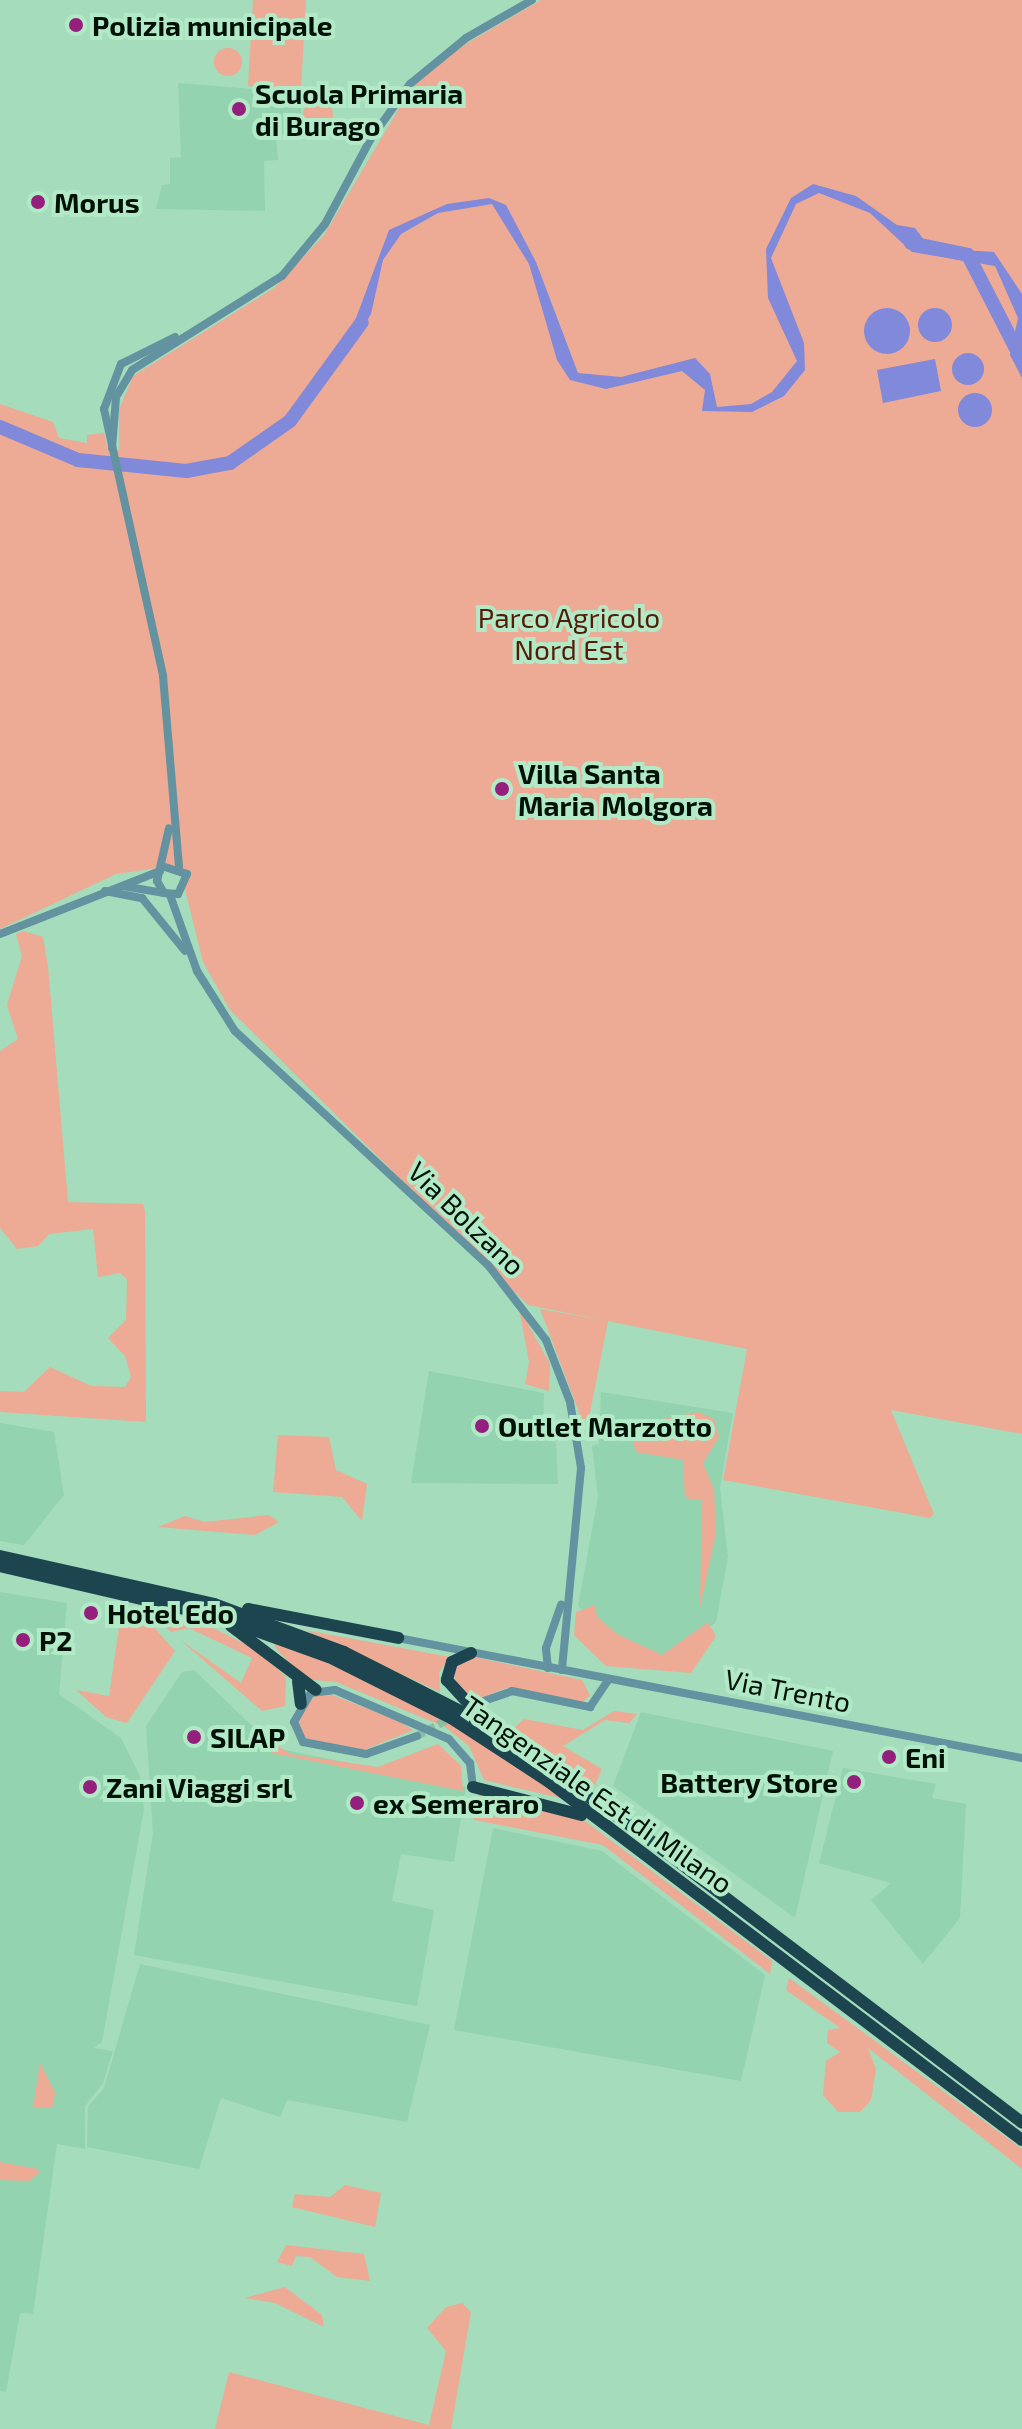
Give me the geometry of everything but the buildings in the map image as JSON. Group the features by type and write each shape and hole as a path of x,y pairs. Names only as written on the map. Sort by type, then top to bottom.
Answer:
{"highway":[{"name":"Tangenziale Est di Milano","path":"0,1556 214,1610 393,1675 508,1739 1022,2123"},
{"name":"Tangenziale Est di Milano","path":"0,1566 214,1610 329,1657 439,1711 658,1864 1022,2140"},
{"path":"214,1610 398,1638"},
{"path":"214,1610 276,1656 298,1681 316,1690"},
{"path":"471,1653 452,1662 449,1686 508,1739"},
{"path":"298,1681 301,1704"},
{"path":"473,1787 568,1808 658,1864"}],"street":[{"path":"115,372 132,370 198,329 245,305 304,254 410,84 466,38 532,0"},
{"path":"0,934 100,890 179,866 163,676 104,409 115,372 134,354 198,329"},
{"path":"116,397 132,370"},
{"path":"113,451 115,372"},
{"name":"Via Bolzano","path":"170,747 163,869 167,894 194,964 246,1043 481,1258 536,1322 563,1380 578,1441 579,1514 564,1597"},
{"name":"Via Bolzano","path":"179,866 188,878 181,893 184,934"},
{"path":"100,890 181,893"},
{"path":"100,890 142,898 194,964"},
{"path":"548,1668 546,1648 564,1597"},
{"path":"562,1670 564,1597"},
{"name":"Via Trento","path":"398,1638 1022,1758"},
{"path":"475,1704 512,1691 590,1707 608,1680"},
{"path":"417,1736 376,1754 311,1745 295,1732 301,1704 316,1690 335,1690 449,1739 470,1763 473,1787"}],"shaded area":[{"path":"178,83 301,93 301,134 276,134 278,160 264,161 265,211 156,209 162,185 170,184 170,158 181,157"},
{"name":"Outlet Marzotto","path":"429,1371 544,1393 543,1440 556,1442 558,1484 411,1483"},
{"path":"601,1392 733,1413 720,1488 728,1557 716,1622 673,1659 617,1642 578,1606 598,1497 592,1446 599,1444"},
{"path":"0,1423 54,1432 64,1495 24,1545 0,1541"},
{"path":"0,1592 67,1603 59,1694 121,1738 139,1774 144,1809 102,2042 93,2048 113,2051 103,2083 85,2106 85,2149 57,2144 33,2314 20,2313 6,2392 0,2391"},
{"path":"194,1670 275,1748 466,1787 454,1862 401,1854 392,1901 434,1910 417,2006 134,1955 153,1833 146,1726 182,1672"},
{"path":"641,1712 833,1751 795,1918 613,1786"},
{"path":"843,1768 936,1784 932,1798 966,1804 960,1918 923,1964 871,1900 891,1883 819,1863"},
{"path":"493,1828 602,1851 765,1975 741,2081 454,2030"},
{"path":"140,1964 430,2025 407,2122 287,2100 280,2117 221,2098 199,2169 87,2147 88,2107 104,2088"}],"green space":[{"path":"253,0 306,0 301,89 248,86"},
{"name":"Parco Agricolo Nord Est","path":"541,0 1022,0 1022,1434 891,1410 934,1514 930,1518 723,1480 747,1349 528,1305 230,1010 203,962 179,865 116,874 0,929 0,404 53,422 59,438 87,443 87,435 104,433 108,449 119,450 119,410 133,376 274,288 324,235 411,88 450,53"},
{"path":"228,48 238,52 242,62 238,72 228,76 218,72 214,62 218,52"},
{"path":"318,100 329,104 333,115 329,126 318,130 307,126 303,115 307,104"},
{"path":"23,931 43,937 48,966 68,1202 143,1204 145,1211 146,1422 0,1412 0,1391 24,1392 50,1367 91,1386 125,1387 131,1377 125,1356 108,1338 126,1320 127,1279 120,1273 98,1277 93,1229 49,1234 38,1246 17,1249 0,1228 0,1051 18,1039 7,1005 22,956 16,934"},
{"path":"519,1308 550,1364 549,1391 525,1384 529,1362"},
{"path":"540,1309 608,1321 588,1423 583,1423"},
{"path":"698,1412 714,1419 719,1437 703,1463 714,1490 716,1532 700,1608 702,1500 685,1498 683,1460 636,1452 631,1434 635,1425"},
{"path":"278,1435 329,1437 336,1470 367,1484 362,1521 342,1497 273,1492"},
{"path":"269,1515 279,1522 255,1535 158,1527 185,1516 204,1522"},
{"path":"595,1605 597,1617 617,1634 662,1655 708,1622 716,1636 691,1673 606,1666 574,1635 576,1612"},
{"path":"148,1612 213,1628 257,1650 286,1677 285,1706 262,1711 179,1639 241,1683 252,1658 189,1628 171,1632"},
{"path":"121,1614 152,1625 175,1651 127,1723 106,1717 76,1690 109,1696"},
{"path":"305,1630 450,1657 439,1672 440,1692"},
{"path":"281,1642 427,1707 565,1799 484,1780 469,1746 445,1727 336,1682 304,1679 274,1646"},
{"path":"474,1657 582,1680 590,1695 582,1703 506,1688 468,1703 450,1669"},
{"path":"327,1693 397,1720 413,1730 364,1750 303,1738 298,1720 313,1696"},
{"path":"614,1711 637,1714 629,1723 605,1720 563,1746 602,1769 595,1785 511,1731 524,1719 583,1730"},
{"path":"438,1744 461,1766 463,1791 271,1753 277,1745 290,1754 378,1767"},
{"path":"482,1793 581,1818 772,1961 770,1974 603,1845 474,1820 474,1799"},
{"path":"789,1978 1022,2149 1022,2169 868,2048 876,2069 871,2100 860,2112 838,2112 823,2095 826,2061 840,2052 827,2043 828,2030 840,2028 786,1990"},
{"path":"40,2063 55,2093 52,2108 33,2107"},
{"path":"0,2162 38,2169 39,2173 29,2181 0,2180"},
{"path":"345,2185 381,2193 375,2227 292,2207 295,2194 330,2197"},
{"path":"286,2245 364,2254 370,2281 337,2277 310,2257 296,2256 292,2266 277,2262"},
{"path":"285,2287 322,2315 324,2327 275,2303 245,2298"},
{"path":"462,2303 471,2312 451,2429 215,2429 229,2372 429,2425 446,2351 427,2328 446,2307"}],"water":[{"path":"813,184 856,196 897,225 915,228 930,248 994,252 1022,294 1022,378 1010,355 1018,318 995,266 912,252 870,213 819,193 796,204 771,258 804,343 805,370 784,396 752,412 702,411 705,390 682,371 606,389 570,380 557,360 529,264 492,204 438,213 401,234 383,260 371,314 356,339 350,334 389,230 447,204 489,198 506,205 536,262 578,373 621,377 695,358 710,374 717,407 751,404 772,392 797,361 768,298 766,249 791,198"},
{"path":"887,308 903,315 910,331 903,347 887,354 871,347 864,331 871,315"},
{"path":"935,308 947,313 952,325 947,337 935,342 923,337 918,325 923,313"},
{"path":"968,353 979,358 984,369 979,380 968,385 957,380 952,369 957,358"},
{"path":"935,359 941,391 883,403 877,370"},
{"path":"975,393 987,398 992,410 987,422 975,427 963,422 958,410 963,398"}],"waterway":[{"path":"911,243 968,255 1022,360"},
{"path":"0,427 78,460 186,471 230,463 290,421 362,322"}],"tunnel":[{"path":"417,1736 452,1717"}],"place":[{"name":"Polizia municipale","path":"76,25"},
{"name":"Scuola Primaria di Burago","path":"239,109"},
{"name":"Morus","path":"38,202"},
{"name":"Villa Santa Maria Molgora","path":"502,789"},
{"name":"Outlet Marzotto","path":"482,1426"},
{"name":"Hotel Edo","path":"91,1613"},
{"name":"P2","path":"23,1640"},
{"name":"SILAP","path":"194,1737"},
{"name":"Eni","path":"889,1757"},
{"name":"Battery Store","path":"854,1782"},
{"name":"Zani Viaggi srl","path":"90,1787"},
{"name":"ex Semeraro","path":"357,1803"}]}
